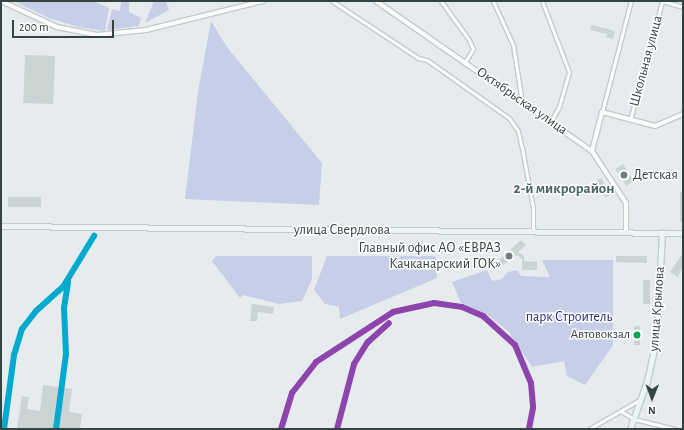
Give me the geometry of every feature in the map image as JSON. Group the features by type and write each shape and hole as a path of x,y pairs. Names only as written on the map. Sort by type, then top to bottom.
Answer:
{"main road":[{"name":"улица Свердлова","path":"1,226 164,230 683,233"},
{"name":"улица Крылова","path":"630,429 641,399 656,341 662,233"}],"street":[{"path":"1,1 57,28 97,35 146,30 263,1"},
{"path":"332,1 432,64 509,118 518,131 522,148 533,208 533,231"},
{"name":"Октябрьская улица","path":"376,1 551,121 592,151 626,203 626,232"},
{"path":"441,1 469,40 473,49 465,62"},
{"path":"493,1 513,45 522,102"},
{"path":"542,1 568,72 559,107 551,121"},
{"path":"592,151 631,1"},
{"path":"662,1 683,7"},
{"name":"Школьная улица","path":"630,120 662,1"},
{"path":"602,112 655,126 683,114"},
{"path":"589,429 622,412 641,399"},
{"path":"622,412 634,419 675,429"}],"green space":[{"path":"13,1 93,1 109,8 105,31 79,27 49,18"},
{"path":"121,1 129,1 129,12 141,18 139,26 107,30 112,9 120,11"},
{"path":"154,1 166,1 169,10 145,23"},
{"path":"211,21 227,47 322,163 319,205 185,199 198,92"},
{"path":"216,256 312,256 312,279 302,301 279,304 243,295 240,298 212,261"},
{"path":"327,256 436,257 437,278 340,319 339,307 325,304 314,290"},
{"name":"парк Строитель","path":"542,260 613,260 613,345 585,385 567,376 564,361 532,367 509,332 488,315 461,303 452,282 487,270 492,281 502,279 508,272 517,270 521,276 550,277"}],"building":[{"path":"592,25 615,31 613,39 606,37 607,34 590,30"},
{"path":"25,55 55,56 53,104 23,103"},
{"name":"Детская","path":"623,164 634,181 626,186 615,169"},
{"path":"601,178 611,194 606,197 596,181"},
{"path":"680,192 683,192 683,222 680,222"},
{"path":"8,197 41,197 41,207 8,207"},
{"name":"Главный офис АО «ЕВРАЗ Качканарский ГОК»","path":"521,240 526,245 518,252 524,256 524,261 537,262 537,270 522,270 522,259 517,255 503,265 499,260"},
{"path":"683,253 683,266 678,277 670,272"},
{"path":"616,256 647,256 647,263 616,262"},
{"path":"643,280 650,280 650,304 643,304"},
{"path":"252,304 274,307 273,314 258,312 257,321 250,321"},
{"name":"Автовокзал","path":"634,326 640,326 640,345 634,345"},
{"path":"43,385 72,389 69,412 82,414 80,429 17,429 22,396 29,397 27,409 40,411"}],"transit line":[{"path":"4,429 14,355 22,329 36,311 63,287 94,236"},
{"path":"56,429 66,354 64,308 68,282"},
{"path":"281,429 292,393 316,362 393,312 434,303 462,307 483,316 515,345 531,383 533,408 529,429"},
{"path":"337,429 354,364 368,342 389,323"}],"place":[{"name":"Детская","path":"624,175"},
{"name":"Главный офис АО «ЕВРАЗ Качканарский ГОК»","path":"509,256"},
{"name":"Автовокзал","path":"637,335"}],"district":[{"name":"2-й микрорайон","path":"564,189"}]}
